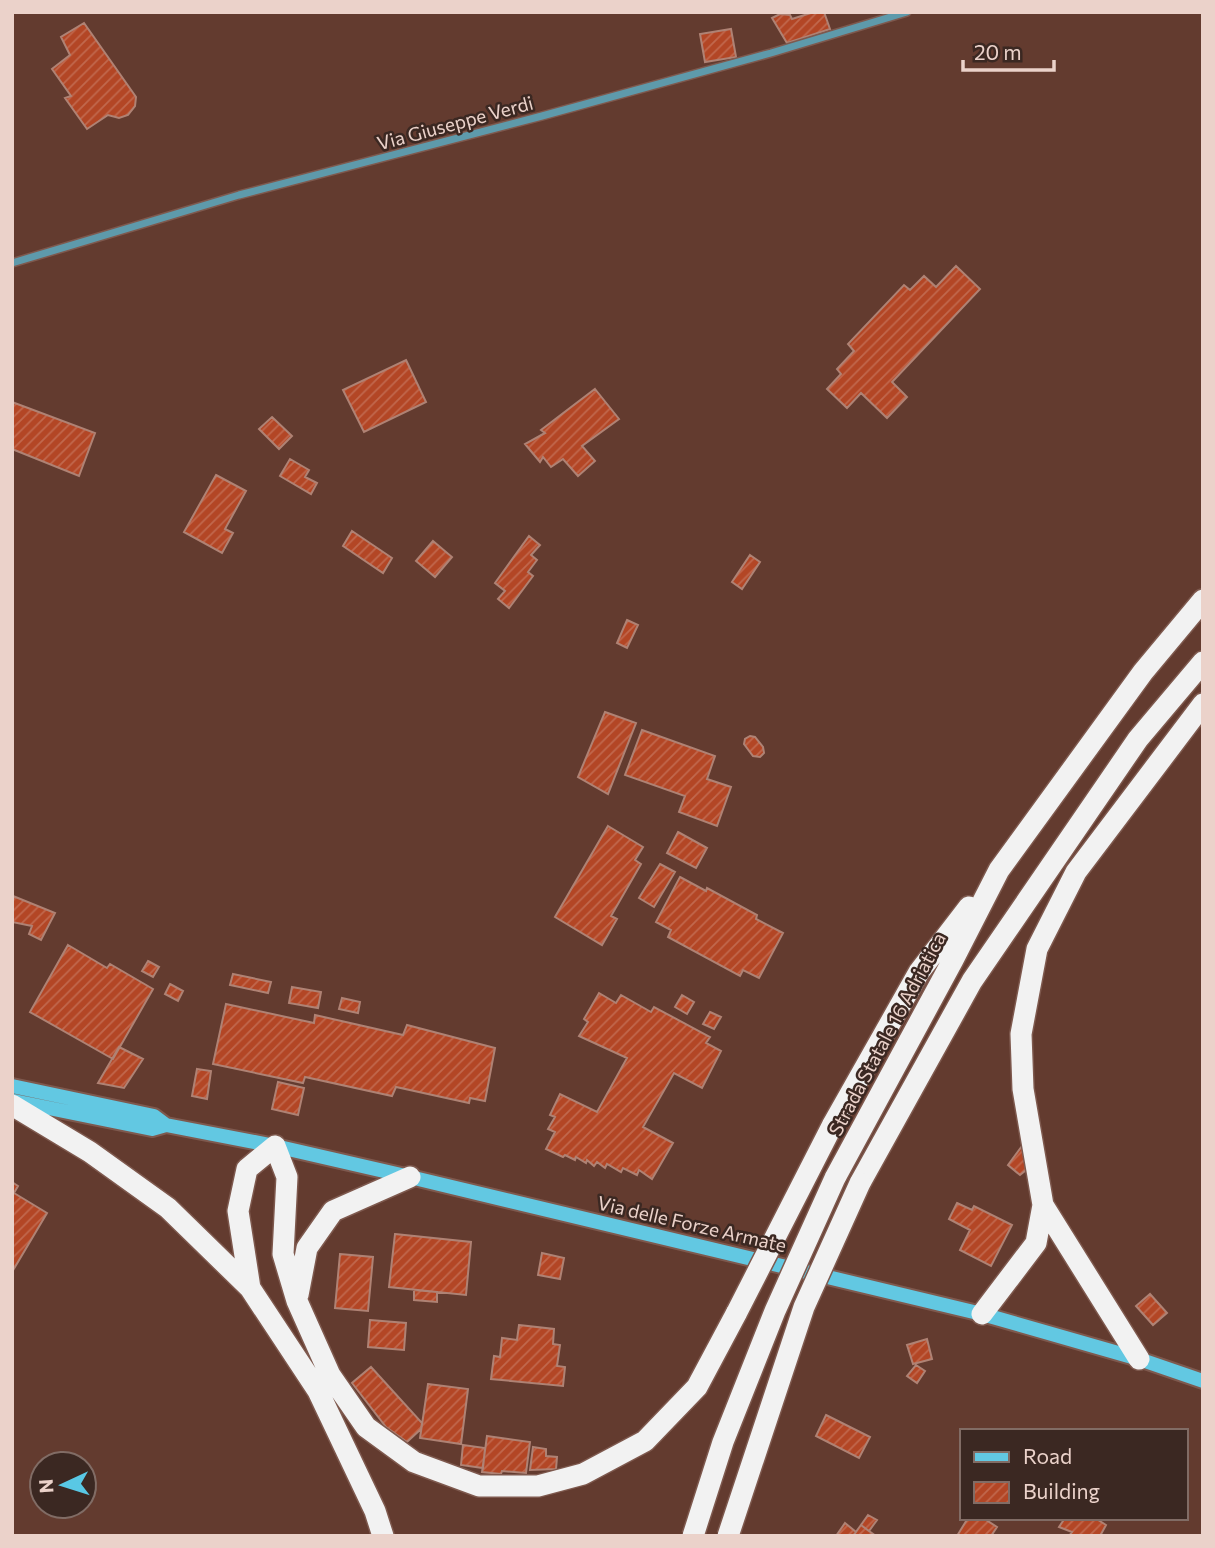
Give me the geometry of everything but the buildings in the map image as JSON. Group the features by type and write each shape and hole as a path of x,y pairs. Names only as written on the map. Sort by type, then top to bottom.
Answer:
{"highway":[{"name":"Strada Statale 16 Adriatica","path":"694,1536 723,1442 775,1311 835,1178 999,870 1143,672 1203,600"},
{"path":"728,1536 804,1307 860,1183 972,981 1138,739 1203,662"},
{"path":"982,1314 1035,1242 1043,1205 1023,1089 1021,1034 1037,949 1076,872 1203,704"},
{"path":"250,1287 238,1212 247,1169 275,1146 287,1177 283,1254 296,1301 330,1375 366,1427 414,1462 479,1486 538,1486 583,1474 645,1441 697,1387 832,1126 919,972 999,870"},
{"path":"12,1103 90,1152 168,1208 250,1287 318,1391 375,1511 383,1536"},
{"path":"296,1301 307,1248 333,1211 410,1177"},
{"path":"1043,1205 1139,1359"}],"main road":[{"name":"Via delle Forze Armate","path":"12,1086 154,1116 166,1125 275,1146 410,1177 982,1314 1139,1359 1203,1381"},
{"name":"Via delle Forze Armate","path":"12,1103 152,1129 166,1125"}],"street":[{"name":"Via Giuseppe Verdi","path":"12,263 239,195 542,116 757,57 907,12"}]}
